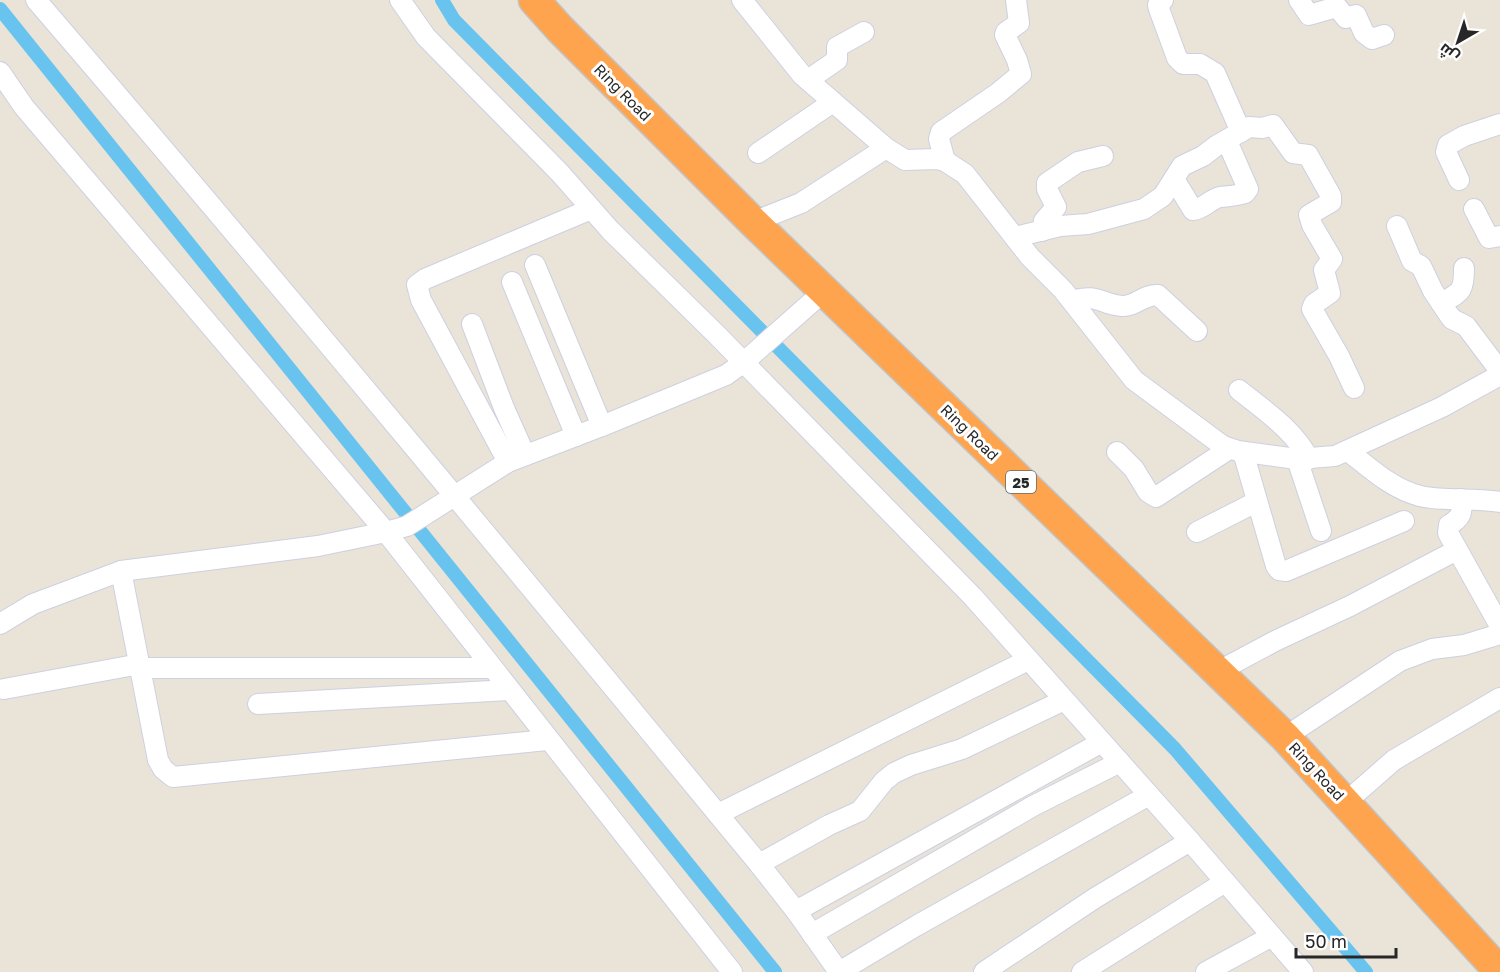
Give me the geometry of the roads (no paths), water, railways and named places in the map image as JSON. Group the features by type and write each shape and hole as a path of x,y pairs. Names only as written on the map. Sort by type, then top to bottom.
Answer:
{"highway":[{"name":"Ring Road","path":"516,0 717,206 804,309 1281,758 1475,972"},
{"name":"Ring Road","path":"534,0 560,29 753,222 1285,737 1500,972"}],"street":[{"path":"36,0 206,198 447,500 718,814 796,911 839,972 1149,795"},
{"path":"400,0 426,37 560,173 591,209 750,357 973,597 1190,841 1301,972"},
{"path":"742,0 788,59 808,80 886,148 905,160 945,161 965,174 1030,257 1058,284 1134,380 1213,440 1236,451 1303,459 1335,456 1442,407 1500,373 1466,326 1452,320 1422,268 1412,261 1397,226"},
{"path":"945,161 939,139 940,132 998,93 1021,74 1005,35 1019,23 1016,0"},
{"path":"1163,0 1158,5 1177,58 1183,64 1200,64 1215,73 1248,189 1245,193 1231,198 1218,198 1200,209 1193,210 1173,179"},
{"path":"1299,0 1309,15 1337,8 1346,18 1356,15 1364,33 1372,39 1384,35"},
{"path":"808,80 837,60 837,47 864,32"},
{"path":"0,72 54,142 386,532 547,740 732,972"},
{"path":"758,153 833,102"},
{"path":"1015,237 1060,226 1088,224 1144,209 1162,196 1182,166 1252,127 1262,128 1271,124 1275,126 1293,153 1308,155 1331,196 1329,204 1309,215 1312,225 1332,259 1324,270 1330,293 1312,309 1340,356 1354,388"},
{"path":"1458,180 1446,152 1448,146 1464,136 1500,124"},
{"path":"753,222 801,203 886,148"},
{"path":"1042,231 1044,221 1056,207 1047,189 1047,183 1078,162 1103,156"},
{"path":"517,459 421,300 417,285 425,279 591,209"},
{"path":"1474,209 1489,238 1500,236"},
{"path":"535,265 602,426"},
{"path":"1441,303 1462,290 1464,268"},
{"path":"512,282 576,436"},
{"path":"1072,301 1088,297 1124,306 1151,295 1158,295 1197,331"},
{"path":"0,624 33,604 121,571 318,546 407,526 517,459 726,375 804,309"},
{"path":"472,324 504,408 517,459"},
{"path":"1239,390 1296,437 1321,531"},
{"path":"1117,452 1134,469 1148,492 1156,497 1236,451"},
{"path":"1236,451 1256,502 1276,566 1281,572 1404,521"},
{"path":"1348,451 1402,489 1422,496 1500,502"},
{"path":"1461,499 1463,507 1460,519 1449,525 1448,533 1500,626"},
{"path":"1197,532 1256,502"},
{"path":"1217,672 1457,550"},
{"path":"121,571 158,760 163,769 173,777 547,740"},
{"path":"1285,737 1400,661 1432,649 1464,645 1500,634"},
{"path":"718,814 1028,660"},
{"path":"4,689 140,666 492,668"},
{"path":"258,704 509,690"},
{"path":"1346,802 1394,760 1500,698"},
{"path":"759,864 829,825 860,811 884,781 894,773 911,765 963,749 1064,700"},
{"path":"796,911 1102,742"},
{"path":"812,934 1023,812 1120,762"},
{"path":"984,972 1095,898 1190,841"},
{"path":"1082,972 1225,882"},
{"path":"1206,972 1272,936"}],"waterway":[{"path":"442,0 454,20 1175,749 1366,972"},
{"path":"0,9 775,972"}]}
